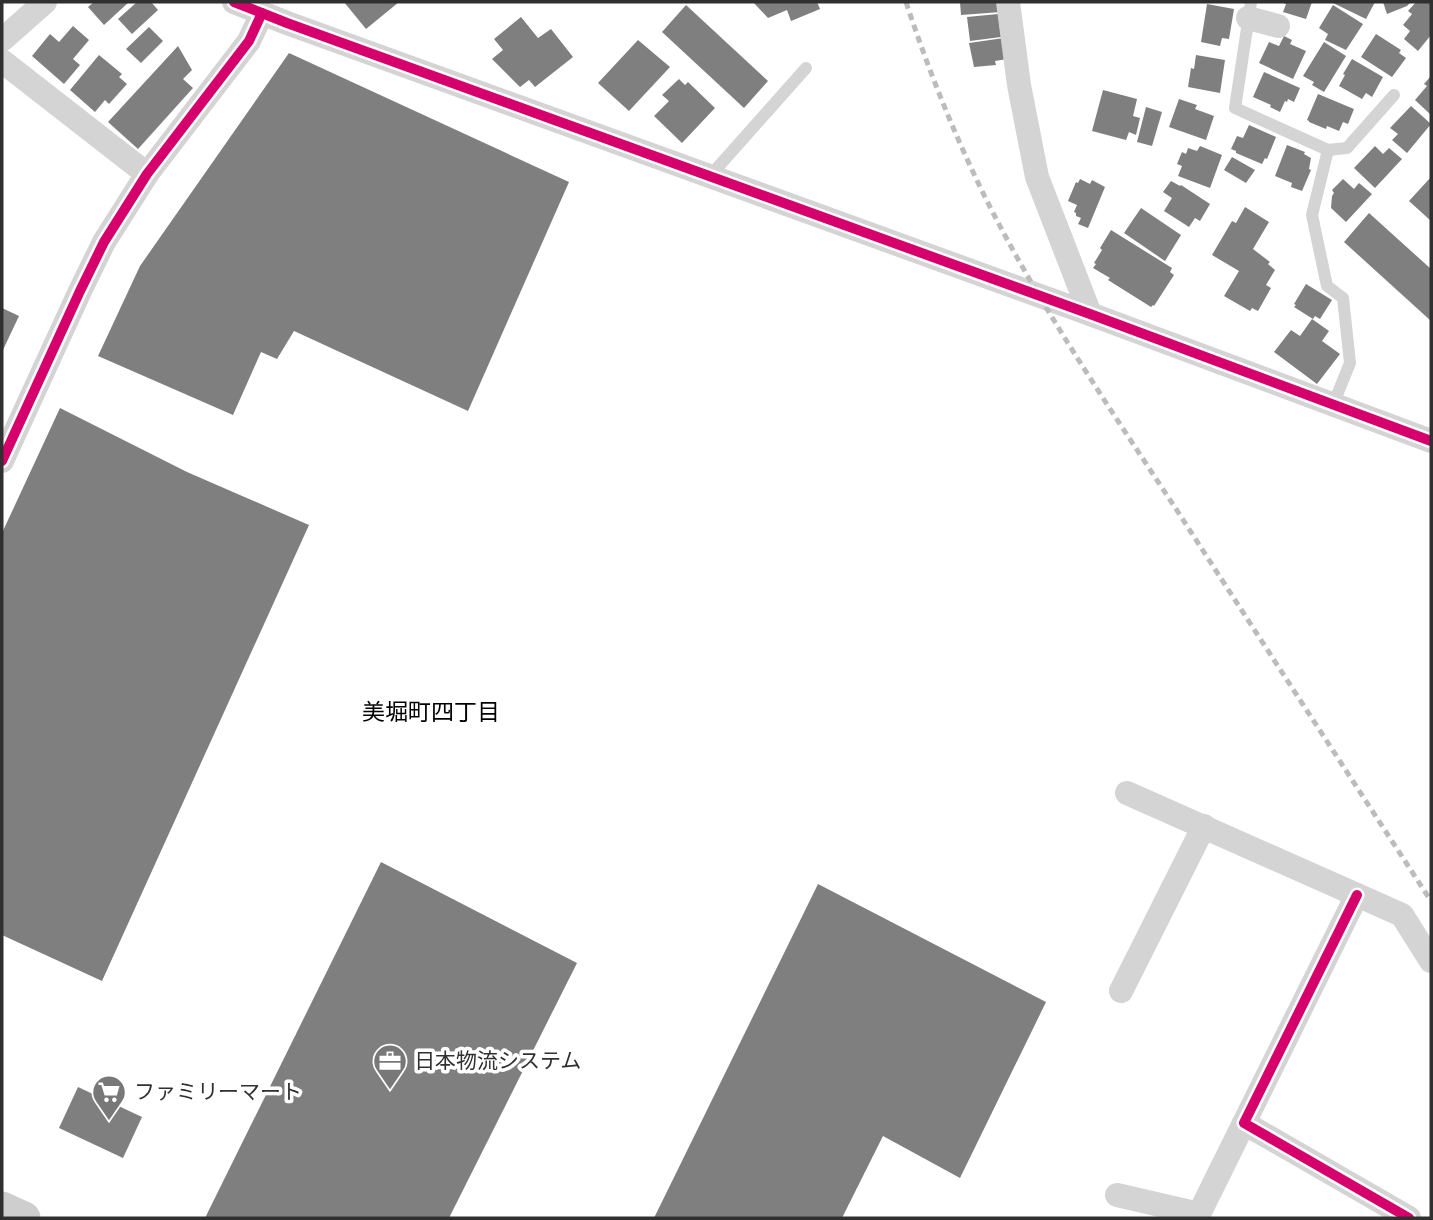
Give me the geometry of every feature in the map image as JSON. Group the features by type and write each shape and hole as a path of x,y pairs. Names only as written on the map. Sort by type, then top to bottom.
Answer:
{"main road":[{"path":"2,1208 24,1218"}],"street":[{"path":"2,40 46,2"},
{"path":"234,2 1090,314 1431,442"},
{"path":"1008,2 1019,85 1037,177 1090,314"},
{"path":"1249,10 1278,26"},
{"path":"2,461 104,242 147,174 249,41 262,13"},
{"path":"2,61 147,174"},
{"path":"1126,793 1402,915 1431,961"},
{"path":"1121,991 1204,826"},
{"path":"1117,1195 1198,1216 1357,895"},
{"path":"1244,1123 1409,1218"}],"lane":[{"path":"1249,10 1235,108 1328,150 1347,148 1394,95"},
{"path":"710,176 806,68"},
{"path":"1328,150 1312,215 1327,286 1343,298 1350,363 1332,404"}],"building":[{"path":"94,2 129,2 104,25 88,7"},
{"path":"137,2 151,2 158,10 132,34 118,19"},
{"path":"344,2 399,2 366,29"},
{"path":"753,2 817,2 820,9 791,21 787,10 768,18"},
{"path":"960,2 1001,2 1001,12 961,15"},
{"path":"1281,2 1312,2 1306,19 1283,12 1286,4"},
{"path":"1331,2 1375,2 1366,19"},
{"path":"1383,2 1411,2 1387,14"},
{"path":"1416,2 1431,2 1431,35 1418,51 1404,39 1410,31 1403,25 1412,14 1408,11"},
{"path":"1207,4 1234,9 1229,39 1222,38 1220,46 1201,42"},
{"path":"686,5 768,81 744,108 662,32"},
{"path":"1333,5 1363,24 1346,50 1325,40 1328,34 1319,28"},
{"path":"998,14 1001,37 970,41 967,17"},
{"path":"521,17 538,38 551,29 573,57 535,87 529,80 520,87 492,59 503,50 494,39"},
{"path":"73,26 89,40 73,59 80,65 64,84 32,56 50,34 59,42"},
{"path":"149,27 163,41 141,63 126,49"},
{"path":"1376,34 1401,50 1399,53 1406,58 1392,77 1361,57"},
{"path":"1284,36 1292,40 1290,44 1306,51 1293,79 1259,63 1269,42 1279,46"},
{"path":"1004,38 1007,59 995,61 996,65 974,67 969,43"},
{"path":"638,40 670,67 629,111 598,83"},
{"path":"1324,42 1346,56 1324,92 1303,76"},
{"path":"178,46 192,70 183,79 193,88 138,149 108,122"},
{"path":"289,53 569,182 468,411 294,331 277,359 261,352 233,415 98,356 140,266"},
{"path":"99,55 122,74 119,77 127,84 109,104 105,100 95,112 70,90"},
{"path":"1196,55 1225,60 1220,93 1188,87"},
{"path":"1352,59 1383,77 1372,97 1366,93 1362,99 1339,86"},
{"path":"1264,72 1300,88 1294,102 1288,99 1285,101 1280,112 1253,97"},
{"path":"1431,76 1431,115 1415,100 1427,86 1424,84"},
{"path":"679,79 685,85 688,82 715,108 682,143 654,116 669,101 662,95"},
{"path":"1103,90 1137,99 1133,116 1140,118 1136,135 1129,132 1126,140 1092,131"},
{"path":"1318,94 1354,109 1348,124 1343,122 1339,131 1327,126 1326,129 1307,120"},
{"path":"1179,99 1197,105 1195,109 1214,116 1206,140 1169,127"},
{"path":"1411,106 1431,124 1407,153 1392,140 1398,134 1390,128"},
{"path":"1146,107 1162,112 1152,146 1137,142"},
{"path":"1249,125 1276,137 1267,159 1265,158 1262,164 1231,149 1237,136 1243,138"},
{"path":"1287,145 1305,152 1304,154 1311,158 1311,170 1302,191 1291,187 1292,183 1275,176"},
{"path":"1200,146 1222,155 1210,188 1178,176 1182,166 1177,164 1182,152 1186,154 1188,148 1197,151"},
{"path":"1375,146 1383,154 1389,148 1402,159 1375,188 1354,168"},
{"path":"1232,157 1255,170 1246,183 1224,170"},
{"path":"1431,177 1431,221 1409,201"},
{"path":"1080,179 1090,184 1092,180 1105,187 1088,228 1078,224 1081,218 1074,212 1077,205 1068,201"},
{"path":"1343,179 1354,189 1359,183 1372,194 1346,222 1331,208 1334,193 1332,190"},
{"path":"1171,181 1210,204 1200,221 1195,218 1189,227 1164,211 1172,198 1163,192"},
{"path":"1245,207 1269,222 1253,249 1270,262 1268,264 1275,270 1266,285 1271,288 1258,311 1252,308 1250,311 1224,296 1239,271 1212,255 1232,221 1236,223"},
{"path":"1141,208 1181,235 1165,261 1124,233"},
{"path":"1369,213 1431,269 1431,321 1344,242"},
{"path":"1111,230 1172,268 1170,272 1174,275 1154,306 1151,307 1093,268 1102,250 1100,248"},
{"path":"1306,284 1332,300 1320,319 1315,316 1313,319 1294,307"},
{"path":"2,308 19,316 2,352"},
{"path":"1312,319 1329,331 1322,341 1340,354 1317,384 1274,352 1291,330 1300,336"},
{"path":"60,408 187,472 309,525 102,981 2,935 2,533"},
{"name":"日本物流システム","path":"381,862 577,963 449,1218 205,1218"},
{"path":"818,884 1046,1002 960,1178 883,1136 842,1218 654,1218"},
{"path":"78,1087 142,1117 123,1158 59,1128"}],"railway":[{"path":"906,2 932,77 963,149 985,197 1029,278 1102,397 1431,901"}],"cycle path":[{"path":"234,2 1431,441"},
{"path":"2,461 104,242 147,174 249,41 262,13"},
{"path":"1357,895 1244,1123 1409,1218"}],"place":[{"name":"日本物流システム","path":"390,1091"},
{"name":"ファミリーマート","path":"109,1122"}],"district":[{"name":"美堀町四丁目","path":"431,712"}]}
